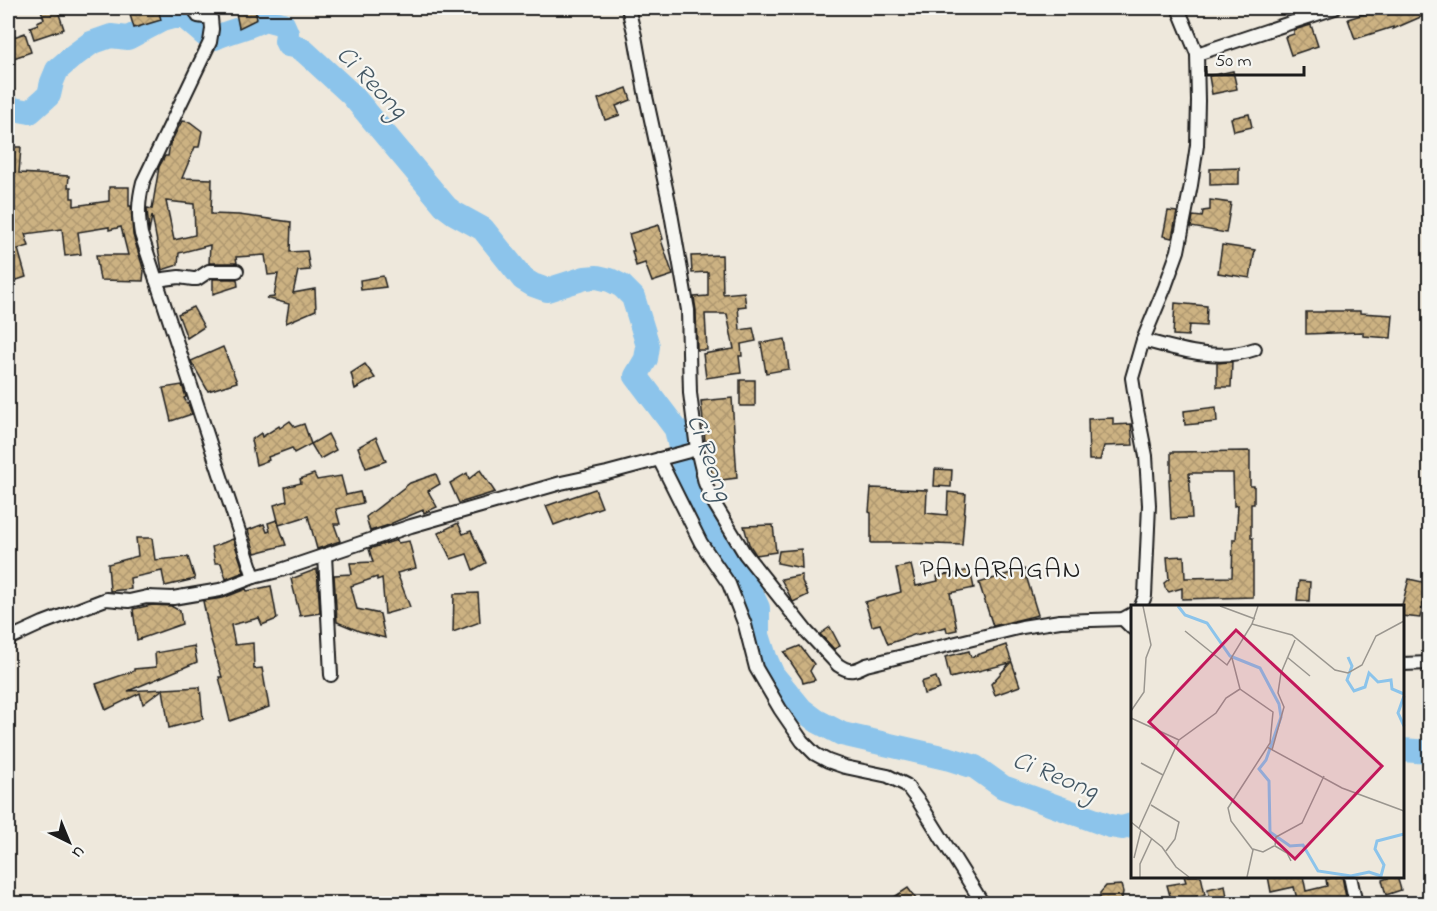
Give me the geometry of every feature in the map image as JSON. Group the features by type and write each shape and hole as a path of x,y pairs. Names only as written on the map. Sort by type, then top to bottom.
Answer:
{"street":[{"path":"194,8 198,16 211,18 210,42 143,182 138,202 139,220 141,234 255,577"},
{"path":"628,8 669,202 688,309 691,451 714,503 745,554 807,632 838,665 844,669 855,670 866,664 1022,627 1060,621 1129,621"},
{"path":"1141,605 1145,596 1149,505 1146,456 1132,378 1143,340 1178,251 1197,145 1197,54 1178,8"},
{"path":"1197,54 1335,8"},
{"path":"156,280 179,276 197,279 209,272 237,271"},
{"path":"1143,340 1197,353 1218,355 1244,353 1256,349"},
{"path":"8,639 106,599 129,601 147,597 173,598 220,590 450,515 561,483 691,451"},
{"path":"662,458 701,543 729,584 745,625 756,668 802,741 815,754 828,761 888,776 906,785 983,903"},
{"path":"325,555 331,675"},
{"path":"1404,664 1430,663"},
{"path":"1350,878 1356,903"}],"building":[{"path":"57,8 64,29 34,39 30,27 44,19 41,10"},
{"path":"128,8 158,8 161,20 134,28"},
{"path":"235,8 255,8 257,19 239,28"},
{"path":"1365,8 1430,8 1430,13 1393,29 1393,27 1355,39 1348,19 1367,13"},
{"path":"1311,25 1318,46 1291,55 1285,37 1294,34 1294,30"},
{"path":"25,33 31,52 8,60 8,49 10,48 8,39"},
{"path":"1233,71 1237,89 1212,94 1209,76"},
{"path":"627,88 631,100 616,106 620,115 605,120 598,99"},
{"path":"1249,114 1252,127 1234,131 1231,118"},
{"path":"182,121 190,122 202,131 199,147 195,147 182,178 212,179 211,214 291,222 290,252 307,251 310,270 298,271 293,293 315,289 316,310 286,323 289,304 266,298 274,297 278,274 268,275 265,255 236,257 237,263 209,263 210,245 179,253 178,265 162,270 152,215 149,233 147,208 152,209 159,167 165,156 168,156 170,144","holes":["166,201 194,204 195,235 174,240"]},
{"path":"8,147 21,147 19,173 69,176 68,187 71,187 74,206 109,201 109,187 129,187 133,235 144,271 143,281 100,280 96,255 128,255 121,227 109,230 109,227 78,232 81,254 65,256 62,229 25,234 29,246 18,249 26,277 8,283"},
{"path":"1239,168 1239,184 1210,185 1210,169"},
{"path":"1210,200 1231,203 1226,233 1191,227 1193,216 1202,217 1203,211 1210,210"},
{"path":"1168,211 1177,212 1172,238 1163,236"},
{"path":"659,225 663,239 661,240 673,275 652,282 645,263 636,266 629,234"},
{"path":"1222,245 1255,250 1250,278 1218,273"},
{"path":"722,255 723,294 744,292 746,306 738,307 740,330 753,328 756,341 741,344 742,356 739,356 741,373 706,378 703,354 734,349 727,314 705,314 707,350 697,350 694,297 708,296 708,272 692,273 691,256"},
{"path":"383,276 386,287 361,290 360,280"},
{"path":"213,279 237,279 238,286 213,294"},
{"path":"1175,303 1207,306 1206,326 1189,325 1188,336 1173,335"},
{"path":"193,307 204,327 187,338 178,314"},
{"path":"1360,311 1360,313 1393,315 1391,338 1363,336 1363,332 1306,334 1306,312"},
{"path":"785,339 789,369 766,373 761,343"},
{"path":"223,347 237,382 208,391 191,361"},
{"path":"1232,362 1231,387 1217,387 1217,363"},
{"path":"365,364 375,378 355,389 351,373"},
{"path":"740,380 755,380 755,406 740,406"},
{"path":"182,385 186,397 184,398 192,414 171,421 163,388"},
{"path":"732,398 737,478 713,481 707,441 705,441 701,401"},
{"path":"1216,407 1217,422 1185,425 1184,411"},
{"path":"1113,418 1113,425 1131,424 1133,445 1104,446 1100,460 1089,460 1088,419"},
{"path":"290,421 295,427 304,424 311,444 294,453 292,448 268,457 269,460 256,465 251,440 261,433 262,437"},
{"path":"328,434 336,450 320,459 311,444"},
{"path":"376,437 386,461 366,468 358,447"},
{"path":"1250,451 1250,486 1254,486 1254,504 1251,504 1253,597 1182,599 1182,588 1169,592 1165,588 1164,583 1169,579 1167,557 1184,556 1185,578 1232,577 1233,539 1236,539 1238,505 1234,506 1233,473 1189,473 1192,518 1171,519 1169,479 1171,479 1171,452"},
{"path":"935,469 952,470 951,487 934,486"},
{"path":"480,470 495,492 459,503 450,483 467,473 469,479"},
{"path":"314,474 317,480 341,476 346,495 360,492 363,503 336,509 340,524 334,524 340,541 317,549 308,516 279,525 274,505 287,501 285,487 301,483 300,479"},
{"path":"436,474 440,484 428,491 437,507 424,513 423,510 370,531 366,517 410,483"},
{"path":"871,488 927,490 926,513 947,515 948,492 966,494 962,545 871,543 871,513 869,512"},
{"path":"595,489 602,507 554,525 546,506"},
{"path":"277,520 286,545 255,553 248,530 264,524 267,532 270,531 268,523"},
{"path":"458,523 463,534 471,531 486,563 473,570 467,554 451,559 438,533"},
{"path":"773,525 776,552 756,555 749,544 744,526"},
{"path":"136,538 152,538 155,560 188,557 195,579 165,586 162,571 130,578 131,589 110,591 108,564 138,556"},
{"path":"233,539 244,572 226,579 221,563 215,563 212,547"},
{"path":"397,540 398,543 409,541 416,568 397,573 410,607 385,614 382,578 377,580 377,577 351,586 357,609 380,614 385,638 337,622 334,575 352,574 350,563 373,562 369,549"},
{"path":"801,549 802,568 777,563 779,551"},
{"path":"911,565 916,586 938,581 937,576 970,570 974,588 950,593 957,630 947,632 946,627 888,644 880,624 872,626 865,602 901,592 896,568"},
{"path":"317,569 320,613 300,616 291,579"},
{"path":"1024,569 1038,615 993,626 979,583"},
{"path":"802,575 808,595 793,602 781,579"},
{"path":"1409,579 1427,583 1420,618 1404,616 1404,605 1402,605"},
{"path":"1299,581 1310,582 1309,601 1297,600"},
{"path":"271,586 277,619 262,625 259,618 231,625 235,645 253,643 254,669 262,668 269,707 230,721 219,677 222,677 203,601 223,598 246,589 247,591"},
{"path":"478,593 480,622 453,632 454,594"},
{"path":"152,605 171,606 180,611 182,624 137,640 133,609"},
{"path":"830,627 840,646 834,649 820,634"},
{"path":"1006,645 1020,686 995,695 991,684 1010,663 950,678 945,657 969,651 971,657"},
{"path":"194,646 197,662 128,691 163,689 143,704 140,693 106,710 96,684 134,671 134,669 156,667 155,653"},
{"path":"800,646 814,664 810,671 815,680 803,683 784,652"},
{"path":"936,677 940,689 924,694 921,682"},
{"path":"200,687 203,719 169,728 163,689"},
{"path":"1185,878 1201,878 1205,894 1184,901 1184,903 1172,903 1167,885 1186,882"},
{"path":"1268,878 1303,878 1306,891 1327,886 1326,879 1342,878 1347,903 1298,903 1294,887 1271,892"},
{"path":"1398,878 1401,890 1386,895 1382,880"},
{"path":"1121,885 1123,892 1121,903 1100,901 1100,893 1106,886"},
{"path":"1225,885 1228,903 1210,903 1208,889"},
{"path":"908,888 919,903 885,903"}],"waterway":[{"name":"Ci Reong","path":"8,108 30,112 49,95 57,70 91,43 111,36 128,38 162,20 184,17 205,35 215,38 264,19 283,24 287,33 288,45 304,51 352,95 446,207 483,229 523,279 547,290 585,278 597,277 622,286 633,297 648,346 646,359 636,376 676,429 691,498 699,516 715,543 741,570 758,608 758,635 765,657 773,675 801,709 817,721 842,734 950,759 975,767 1003,787 1110,826 1122,828 1131,825"},
{"name":"Ci Reong","path":"1404,750 1430,752"}],"district":[{"name":"PANARAGAN","path":"1001,568"}]}
